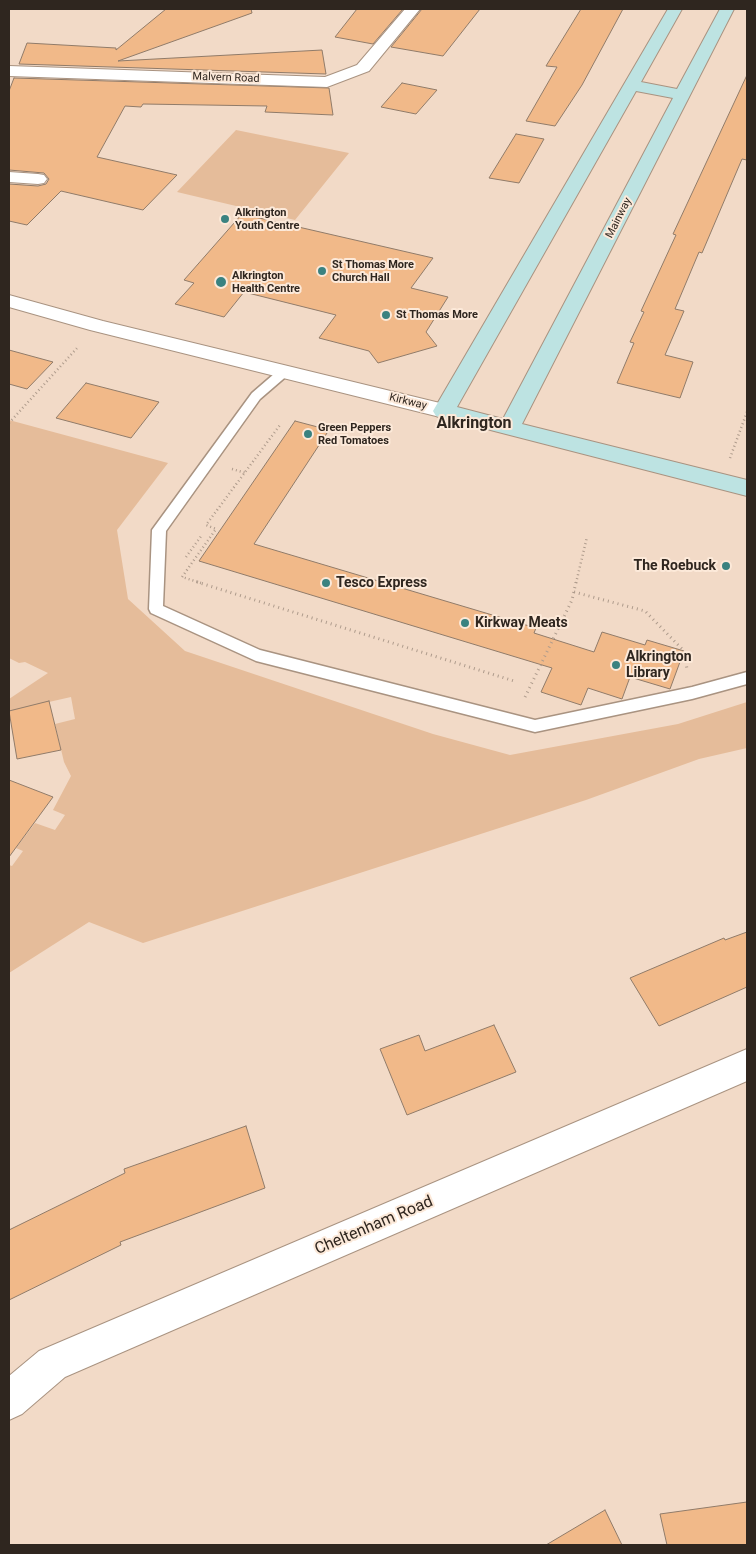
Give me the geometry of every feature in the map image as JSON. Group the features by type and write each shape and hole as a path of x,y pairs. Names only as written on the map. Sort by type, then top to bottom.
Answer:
{"street":[{"name":"Malvern Road","path":"9,72 327,82 363,68 414,9"},
{"path":"444,411 675,9"},
{"name":"Mainway","path":"509,428 727,9"},
{"path":"632,85 682,95"},
{"path":"9,177 38,179"},
{"name":"Kirkway","path":"9,301 97,326 285,371 747,488"},
{"name":"Cheltenham Road","path":"9,1401 52,1364 747,1065"}],"lane":[{"path":"285,371 256,396 159,530 156,609 256,655 535,726 692,693 747,678"}],"path":[{"path":"9,423 97,326"},
{"path":"722,482 747,412"},
{"path":"280,424 206,525 216,529 182,577 514,681"},
{"path":"189,567 180,564 202,535"},
{"path":"513,720 574,592 587,537"},
{"path":"574,592 645,611 684,651 692,693"}],"shaded area":[{"path":"236,130 349,153 295,220 177,192"},
{"path":"9,420 168,463 117,530 128,599 185,651 433,734 510,755 678,724 747,702 747,748 699,759 586,800 143,943 89,922 9,973 9,865 12,866 23,851 16,848 35,823 55,830 65,815 53,810 71,776 64,762 55,724 75,719 71,697 9,711 9,699 48,673 25,662 19,663 9,658"}],"building":[{"path":"166,9 251,9 252,13 118,61 322,50 326,74 19,64 27,43 116,48 116,50"},
{"path":"357,9 403,9 373,44 335,37"},
{"path":"422,9 480,9 443,56 391,47"},
{"path":"581,9 623,9 582,85 555,126 526,121 557,67 546,66"},
{"path":"747,75 747,160 742,159 702,253 699,252 675,309 684,311 665,355 693,362 680,398 617,383 634,343 630,342 644,312 641,311 676,235 673,234"},
{"path":"14,78 329,88 333,115 265,112 267,106 143,104 141,107 125,106 97,157 177,175 143,210 61,191 27,225 9,221 9,184 38,186 46,184 49,179 44,173 9,170 9,91"},
{"path":"402,83 437,90 416,114 381,107"},
{"path":"516,134 544,139 519,183 489,178"},
{"path":"242,214 433,258 411,288 448,297 426,332 437,346 378,363 369,351 319,338 336,315 244,292 224,317 175,304 194,283 184,280"},
{"path":"9,350 53,362 27,389 9,384"},
{"path":"86,383 159,402 131,438 56,418"},
{"path":"295,421 329,430 254,544 536,628 534,633 594,652 602,632 645,645 647,640 684,651 670,689 630,677 622,699 588,688 581,705 541,692 552,668 199,561"},
{"path":"49,701 61,750 17,759 9,711"},
{"path":"9,780 53,797 9,857"},
{"path":"747,932 747,987 659,1026 630,978 724,938 725,940"},
{"path":"494,1025 516,1072 407,1115 380,1049 419,1035 425,1051"},
{"path":"246,1126 265,1188 120,1242 121,1245 9,1300 9,1230 125,1173 124,1169"},
{"path":"747,1502 747,1545 667,1545 660,1514"},
{"path":"605,1510 622,1545 546,1545"}],"place":[{"name":"Alkrington Youth Centre","path":"225,219"},
{"name":"St Thomas More Church Hall","path":"322,271"},
{"name":"Alkrington Health Centre","path":"221,282"},
{"name":"St Thomas More","path":"386,315"},
{"name":"Green Peppers Red Tomatoes","path":"308,434"},
{"name":"The Roebuck","path":"726,566"},
{"name":"Tesco Express","path":"326,583"},
{"name":"Kirkway Meats","path":"465,623"},
{"name":"Alkrington Library","path":"616,665"}],"district":[{"name":"Alkrington","path":"474,424"}]}
